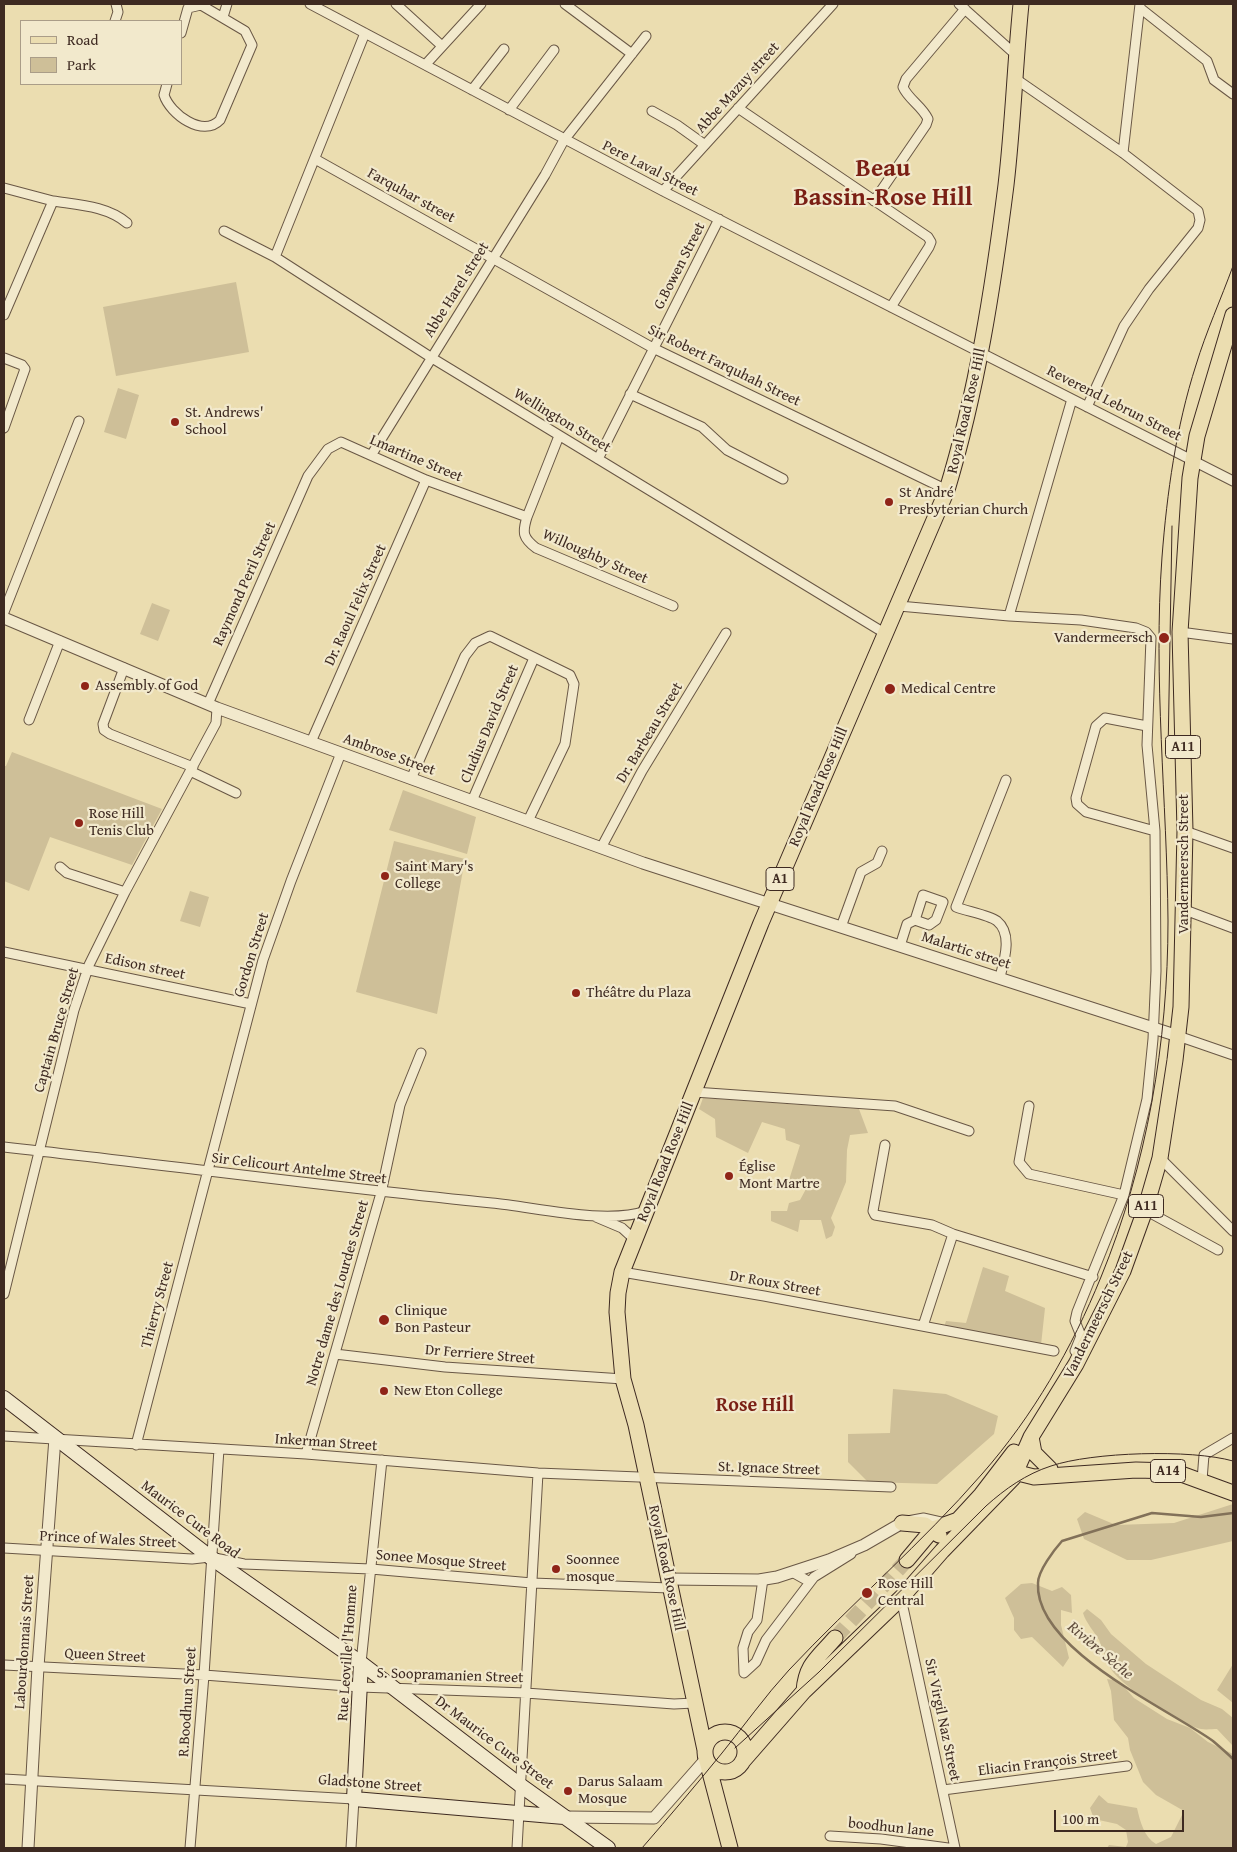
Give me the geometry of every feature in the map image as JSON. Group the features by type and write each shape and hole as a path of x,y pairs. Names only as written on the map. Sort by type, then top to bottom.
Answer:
{"main road":[{"name":"Royal Road Rose Hill","path":"730,1848 706,1757 647,1478 623,1379 617,1312 618,1293 622,1272 634,1239 770,903 947,490 961,444 982,352 1006,184 1013,77 1021,4"},
{"name":"Vandermeersch Street","path":"940,1526 958,1520 981,1495 1016,1463 1058,1395 1076,1364 1126,1264 1145,1210 1160,1158 1178,1036 1185,910 1180,632 1185,533 1192,459 1233,315"},
{"name":"Vandermeersch Street","path":"778,1721 804,1691 901,1598 942,1551 1013,1478 1016,1463 1058,1395"},
{"name":"Maurice Cure Road","path":"4,1398 210,1557 361,1663"},
{"path":"998,1492 1048,1473 1034,1453 1031,1437"},
{"name":"A14","path":"1016,1463 1048,1473 1136,1470 1173,1471 1202,1480 1233,1493"},
{"path":"902,1523 940,1526 942,1551"},
{"name":"A11","path":"907,1560 940,1526"},
{"name":"A11","path":"804,1691 805,1674 808,1668 835,1638"},
{"name":"Rue Leoville l'Homme","path":"354,1799 361,1663"},
{"name":"Dr Maurice Cure Street","path":"361,1663 520,1785 608,1848"},
{"path":"695,1705 708,1721 723,1732 739,1737 745,1751 742,1762 732,1770 725,1772 712,1767 706,1757 711,1738 723,1732"},
{"name":"A11","path":"739,1737 778,1721"},
{"name":"A11","path":"742,1762 778,1721"},
{"name":"Royal Road Rose Hill","path":"719,1807 725,1772"},
{"name":"Gladstone Street","path":"354,1799 566,1817"}],"street":[{"path":"115,20 118,12 116,4"},
{"path":"223,17 227,4"},
{"name":"Pere Laval Street","path":"310,4 718,220 982,352"},
{"path":"396,4 442,46"},
{"path":"426,64 481,4"},
{"path":"565,4 632,54"},
{"name":"Abbe Mazuy street","path":"663,191 833,4"},
{"path":"167,85 164,95 172,110 197,126 210,126 220,120 252,45 245,31 201,5 188,8 182,29"},
{"path":"1140,6 1207,61 1214,80 1233,94"},
{"path":"1123,153 1140,6"},
{"path":"874,201 928,119 905,92 903,87 906,79 962,7 1016,55"},
{"path":"275,257 365,33"},
{"name":"Abbe Harel street","path":"372,454 545,175 564,140 646,36"},
{"path":"472,90 504,49"},
{"path":"509,110 554,50"},
{"path":"1013,77 1123,153 1198,212 1200,220 1198,228 1149,289 1124,326 1087,407"},
{"path":"738,108 928,237 931,242 891,307"},
{"path":"652,111 677,124 705,145"},
{"name":"Farquhar street","path":"315,159 493,258"},
{"path":"4,188 53,201 94,207 118,215 127,223"},
{"path":"4,315 53,201"},
{"name":"G.Bowen Street","path":"598,459 718,220"},
{"name":"Wellington Street","path":"224,231 275,257 432,358 886,634"},
{"name":"Sir Robert Farquhah Street","path":"493,258 653,348 947,490"},
{"name":"Reverend Lebrun Street","path":"982,352 1233,481"},
{"path":"4,358 22,365 25,369 4,428"},
{"path":"630,394 702,427 727,450 783,479"},
{"path":"1010,616 1072,399"},
{"path":"4,612 79,420"},
{"name":"Willoughby Street","path":"559,436 527,517 523,531 525,539 536,548 673,606"},
{"name":"Lmartine Street","path":"308,476 328,449 341,442 372,454 426,480 527,517"},
{"name":"Raymond Peril Street","path":"212,706 308,476"},
{"name":"Dr. Raoul Felix Street","path":"311,742 426,480"},
{"path":"898,606 1081,620 1136,628 1146,632 1151,638 1147,726 1155,831 1154,1028 1147,1100 1124,1195 1075,1321 1081,1336 1075,1350 1076,1364"},
{"name":"Ambrose Street","path":"4,618 212,706 601,848 770,903"},
{"path":"1180,632 1233,639"},
{"name":"Dr. Barbeau Street","path":"601,848 642,770 726,633"},
{"path":"411,778 465,656 475,643 490,636 570,675 574,684 565,744 528,821"},
{"path":"29,720 60,641"},
{"name":"Cludius David Street","path":"472,801 534,658"},
{"path":"124,668 103,724 104,730 191,769 236,793"},
{"name":"Captain Bruce Street","path":"4,1294 74,1010 87,970 125,892 216,723 212,706"},
{"path":"1147,726 1105,718 1096,726 1076,798 1077,804 1086,812 1155,831"},
{"name":"Gordon Street","path":"208,1172 263,960 291,881 341,753"},
{"path":"956,907 1006,780"},
{"path":"1185,831 1233,848"},
{"path":"841,927 861,872 877,863 882,851"},
{"path":"60,867 67,873 125,892"},
{"path":"900,946 907,924 915,920 924,896 996,921 1003,930 1006,956 1000,977"},
{"path":"915,920 929,925 936,920 942,902"},
{"name":"Malartic street","path":"770,903 1178,1036"},
{"path":"1185,910 1233,928"},
{"name":"Edison street","path":"4,952 251,1004"},
{"path":"1178,1036 1230,1053"},
{"name":"Notre dame des Lourdes Street","path":"306,1454 381,1193 400,1106 421,1053"},
{"path":"694,1092 895,1106 969,1131"},
{"path":"1029,1106 1019,1162 1023,1169 1029,1174 1124,1195"},
{"path":"885,1145 874,1214 932,1225 953,1234 1093,1277"},
{"name":"Sir Celicourt Antelme Street","path":"4,1147 381,1193 591,1215 632,1214 646,1211"},
{"path":"1160,1158 1233,1231"},
{"name":"Thierry Street","path":"136,1445 208,1172"},
{"path":"1145,1210 1218,1250"},
{"name":"Sir Celicourt Antelme Street","path":"591,1215 622,1228 634,1239"},
{"path":"923,1326 953,1234"},
{"name":"Dr Roux Street","path":"622,1272 1054,1351"},
{"name":"Dr Ferriere Street","path":"335,1354 445,1367 623,1379"},
{"name":"Inkerman Street","path":"4,1436 306,1454 538,1473 647,1478"},
{"name":"Labourdonnais Street","path":"28,1848 38,1667 55,1438"},
{"path":"1202,1480 1204,1455 1233,1438"},
{"name":"R.Boodhun Street","path":"190,1848 204,1675 218,1449"},
{"name":"Rue Leoville l'Homme","path":"361,1663 382,1460"},
{"path":"517,1848 538,1473"},
{"name":"St. Ignace Street","path":"647,1478 891,1487"},
{"path":"763,1579 757,1620 748,1632 743,1648 744,1673 756,1662 766,1640 814,1577 902,1523"},
{"path":"669,1584 763,1579 792,1572 864,1545"},
{"name":"Prince of Wales Street","path":"4,1548 192,1559 210,1557"},
{"name":"Sonee Mosque Street","path":"210,1557 244,1564 371,1569 532,1583 669,1584"},
{"path":"792,1572 810,1582"},
{"name":"Sir Virgil Naz Street","path":"901,1598 955,1848"},
{"name":"Queen Street","path":"4,1665 204,1675"},
{"name":"S. Soopramanien Street","path":"204,1675 360,1687 526,1693 695,1705"},
{"name":"Gladstone Street","path":"566,1817 654,1818 706,1757"},
{"name":"Eliacin François Street","path":"943,1790 1127,1766"},
{"name":"Gladstone Street","path":"4,1779 354,1799"},
{"name":"Rue Leoville l'Homme","path":"351,1848 354,1799"},
{"name":"boodhun lane","path":"830,1836 881,1839 948,1848"}],"green space":[{"path":"236,282 249,352 116,376 103,307"},
{"path":"118,388 139,395 126,439 104,432"},
{"path":"152,603 170,610 158,641 140,634"},
{"name":"Rose Hill Tenis Club","path":"12,752 162,809 132,865 50,837 29,891 4,881 4,766 6,766"},
{"path":"403,790 476,817 467,854 389,830"},
{"path":"394,841 465,859 437,1014 356,992"},
{"path":"190,891 209,897 200,927 180,921"},
{"path":"703,1098 859,1109 868,1133 850,1135 847,1150 846,1182 831,1218 835,1227 832,1236 826,1239 821,1220 800,1220 798,1232 771,1221 771,1211 787,1211 789,1203 800,1200 806,1189 789,1180 800,1145 786,1140 785,1129 762,1122 748,1153 716,1137 715,1119 699,1109"},
{"path":"983,1267 1009,1276 1005,1291 1045,1308 1041,1345 944,1327 946,1321 966,1323"},
{"path":"893,1389 946,1394 998,1416 994,1434 937,1484 868,1482 848,1462 848,1434 890,1433"},
{"path":"1233,1504 1233,1541 1151,1560 1127,1560 1084,1539 1077,1519 1085,1512 1116,1525 1174,1523"},
{"path":"1032,1583 1052,1591 1062,1587 1071,1595 1072,1613 1061,1610 1061,1625 1069,1658 1063,1667 1032,1637 1021,1639 1014,1630 1014,1618 1005,1598 1021,1584"},
{"path":"1087,1609 1101,1620 1111,1634 1146,1664 1201,1700 1222,1709 1233,1718 1233,1746 1217,1729 1201,1729 1192,1726 1166,1713 1126,1685 1111,1669 1099,1640 1084,1617 1083,1613"},
{"path":"1233,1664 1233,1703 1217,1690"},
{"path":"1107,1679 1119,1681 1134,1698 1167,1719 1190,1728 1208,1742 1233,1754 1233,1848 1107,1848 1109,1845 1126,1847 1128,1842 1126,1830 1117,1824 1094,1819 1090,1808 1099,1795 1108,1803 1137,1808 1141,1823 1148,1837 1156,1844 1171,1837 1184,1811 1156,1795 1143,1782 1130,1750 1128,1738 1114,1720 1111,1691"}],"waterway":[{"name":"Rivière Sèche","path":"1233,1513 1201,1517 1152,1513 1062,1541 1043,1567 1038,1583 1042,1607 1057,1631 1079,1653 1136,1694 1213,1741 1233,1759"}],"tunnel":[{"path":"835,1638 907,1560"}],"tram line":[{"path":"642,1848 789,1670 911,1549 1001,1452 1034,1405 1064,1355 1090,1303 1117,1235 1131,1191 1152,1102 1164,1012 1168,921 1159,648 1162,557 1167,509 1173,460 1189,388 1204,340 1233,266"},
{"path":"1168,754 1172,526"},
{"path":"735,1748 819,1672 986,1506 1024,1478 1042,1469 1069,1461 1116,1455 1193,1455 1233,1461"}],"place":[{"name":"St. Andrews' School","path":"175,422"},
{"name":"St André Presbyterian Church","path":"889,502"},
{"name":"Vandermeersch","path":"1164,638"},
{"name":"Assembly of God","path":"85,686"},
{"name":"Medical Centre","path":"890,689"},
{"name":"Rose Hill Tenis Club","path":"79,823"},
{"name":"Saint Mary's College","path":"385,876"},
{"name":"Théâtre du Plaza","path":"576,993"},
{"name":"Église Mont Martre","path":"729,1176"},
{"name":"Clinique Bon Pasteur","path":"384,1320"},
{"name":"New Eton College","path":"384,1391"},
{"name":"Soonnee mosque","path":"556,1569"},
{"name":"Rose Hill Central","path":"867,1593"},
{"name":"Darus Salaam Mosque","path":"568,1791"}],"district":[{"name":"Beau Bassin-Rose Hill","path":"883,184"},
{"name":"Rose Hill","path":"755,1406"}]}
